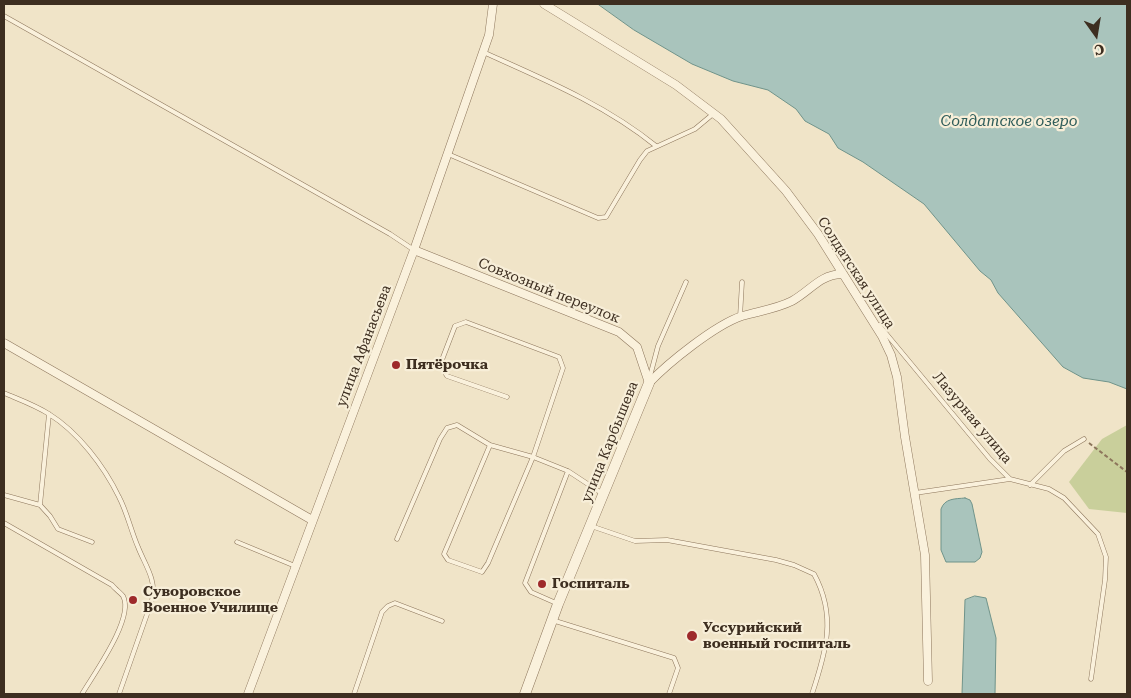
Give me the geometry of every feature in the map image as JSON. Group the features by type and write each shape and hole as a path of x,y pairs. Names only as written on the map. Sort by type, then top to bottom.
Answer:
{"street":[{"name":"улица Афанасьева","path":"248,694 414,250 490,35 493,4"},
{"name":"Солдатская улица","path":"544,4 676,85 714,112 767,166 818,234 842,274 870,314 891,355 897,377 924,555 928,681"},
{"name":"Совхозный переулок","path":"414,250 619,332 637,347 649,383"},
{"name":"улица Карбышева","path":"525,694 558,604 649,383 667,363 740,317 776,308 793,300 830,274 842,274"},
{"path":"4,343 312,520"}],"lane":[{"path":"4,16 382,229 414,250"},
{"path":"483,52 564,89 609,113 656,146"},
{"path":"448,154 598,218 606,217 647,151 694,129 714,112"},
{"path":"649,383 658,346 686,282"},
{"path":"740,317 742,282"},
{"name":"Лазурная улица","path":"870,314 990,459 1010,479 1049,489 1064,498 1098,534 1106,557 1102,607 1091,679"},
{"path":"490,445 444,554 448,560 482,572 488,563 533,457 564,368 559,357 466,322 455,326 440,365 447,376 506,397"},
{"path":"4,392 49,414 76,436 102,468 120,498 145,565 152,576 154,591 152,600 119,694"},
{"path":"40,505 49,414"},
{"path":"397,539 447,428 457,425 490,445 533,457 568,472 603,494"},
{"path":"1030,485 1064,451 1084,439"},
{"path":"558,604 531,592 525,583 568,472"},
{"path":"914,493 1010,479"},
{"path":"4,495 40,505 58,529 92,542"},
{"path":"4,523 112,586 123,597 125,606 122,625 82,694"},
{"path":"591,526 635,541 667,540 776,560 794,565 814,574 828,608 822,661 812,694"},
{"path":"237,542 295,566"},
{"path":"354,694 382,612 388,606 395,603 442,621"},
{"path":"552,620 674,658 678,668 669,694"}],"path":[{"path":"1084,439 1127,472"}],"green space":[{"path":"1127,425 1127,513 1089,509 1069,482 1102,439"}],"water":[{"name":"Солдатское озеро","path":"598,4 1127,4 1127,389 1109,382 1083,378 1063,367 998,293 991,280 980,271 924,204 863,162 838,148 829,134 805,121 796,109 768,90 733,81 692,64 634,30"},
{"path":"965,498 970,500 972,504 982,552 980,558 975,562 946,562 941,550 941,509 948,501"},
{"path":"975,596 986,598 996,638 995,694 962,694 965,600"}],"place":[{"name":"Пятёрочка","path":"396,365"},
{"name":"Госпиталь","path":"542,584"},
{"name":"Суворовское Военное Училище","path":"133,600"},
{"name":"Уссурийский военный госпиталь","path":"692,636"}]}
